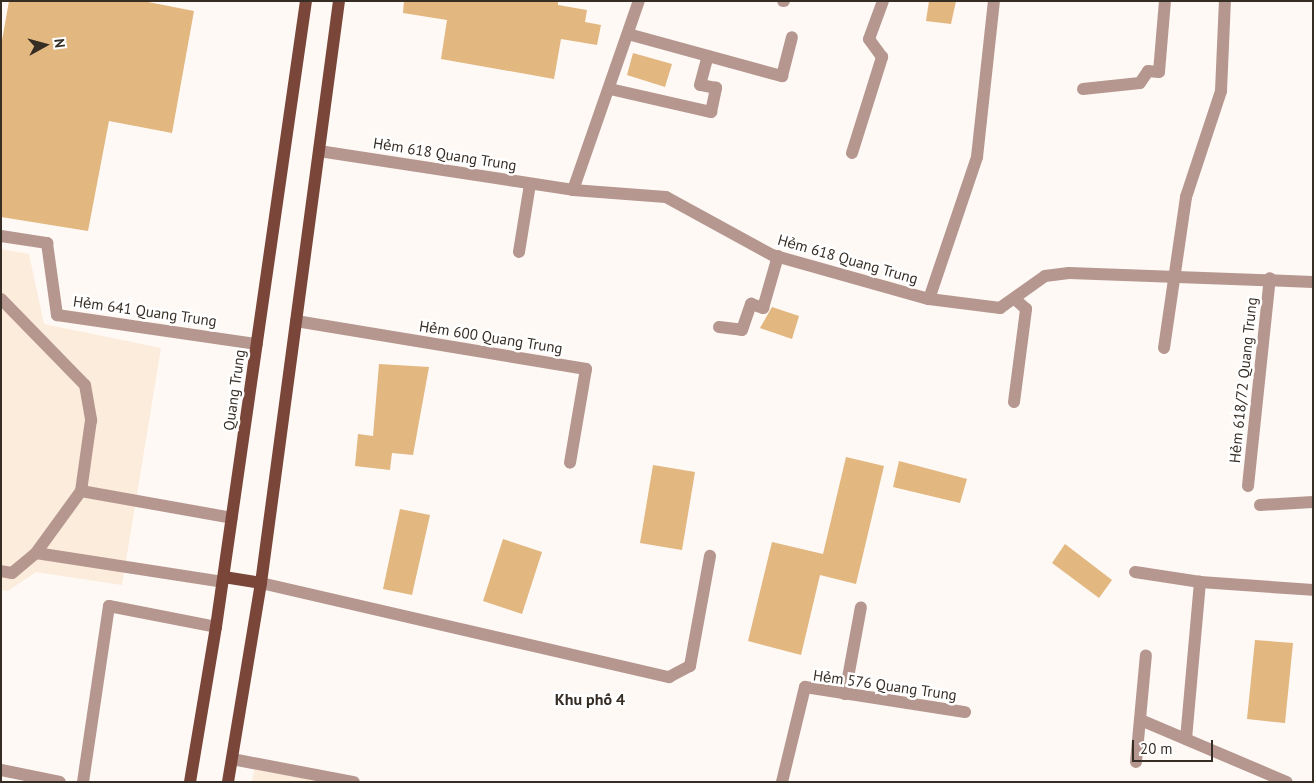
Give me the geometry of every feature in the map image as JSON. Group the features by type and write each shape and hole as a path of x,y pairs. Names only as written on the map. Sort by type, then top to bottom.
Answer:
{"main road":[{"name":"Quang Trung","path":"190,782 216,627 306,1"},
{"path":"228,782 261,583 339,1"},
{"path":"223,579 261,583"}],"street":[{"path":"573,190 610,89 639,1"},
{"path":"852,153 882,58 869,39 883,1"},
{"path":"929,299 977,157 994,1"},
{"path":"1083,89 1140,83 1148,70 1159,72 1165,1"},
{"path":"1164,348 1178,274 1186,197 1221,91 1225,1"},
{"path":"628,34 782,76 792,37"},
{"path":"610,89 711,112 716,88 700,85 708,56"},
{"name":"Hẻm 618 Quang Trung","path":"319,151 573,190 666,197 778,256 929,299 1000,308 1045,276 1178,274 1313,282"},
{"path":"519,252 530,184"},
{"name":"Hẻm 641 Quang Trung","path":"1,236 47,243 58,315 257,344"},
{"path":"719,327 742,330 751,304 763,308 778,256"},
{"name":"Hẻm 618/72 Quang Trung","path":"1248,486 1270,278"},
{"path":"1,299 85,384 91,420 81,491 36,553 12,573 1,571"},
{"path":"1014,402 1026,309 1015,299"},
{"name":"Hẻm 600 Quang Trung","path":"296,321 586,369 570,463"},
{"path":"81,491 232,518"},
{"path":"1260,505 1313,502"},
{"path":"36,553 223,579"},
{"path":"261,583 669,677 690,666 710,556"},
{"path":"1135,572 1200,582 1313,590"},
{"path":"1186,739 1200,582"},
{"path":"83,782 109,606 216,627"},
{"path":"845,694 861,606"},
{"path":"1136,762 1143,721 1146,655"},
{"name":"Hẻm 576 Quang Trung","path":"782,782 805,687 965,712"},
{"path":"1143,721 1287,782"},
{"path":"232,759 354,782"},
{"path":"1,770 60,782"}],"shaded area":[{"path":"1,249 29,254 44,324 161,348 122,585 36,572 8,591 1,590"},
{"path":"255,766 336,782 252,782"}],"building":[{"path":"9,1 143,1 194,11 172,133 109,121 88,231 1,217 1,46"},
{"path":"404,1 558,1 558,5 587,10 585,22 601,25 597,45 561,39 554,79 441,59 447,20 403,13"},
{"path":"929,1 956,1 951,24 926,21"},
{"path":"633,53 672,64 665,87 627,75"},
{"path":"772,307 799,316 792,339 760,328"},
{"path":"379,364 429,367 413,455 392,453 390,470 355,466 358,434 373,436"},
{"path":"846,457 884,466 856,584 820,575 801,655 748,641 772,542 823,554"},
{"path":"899,461 967,479 960,503 893,487"},
{"path":"653,465 695,472 682,550 640,543"},
{"path":"400,509 430,515 412,595 383,589"},
{"path":"503,539 542,552 522,614 483,601"},
{"path":"1065,544 1112,580 1099,598 1052,563"},
{"path":"1255,640 1293,643 1285,723 1247,719"}],"district":[{"name":"Khu phố 4","path":"590,699"}]}
